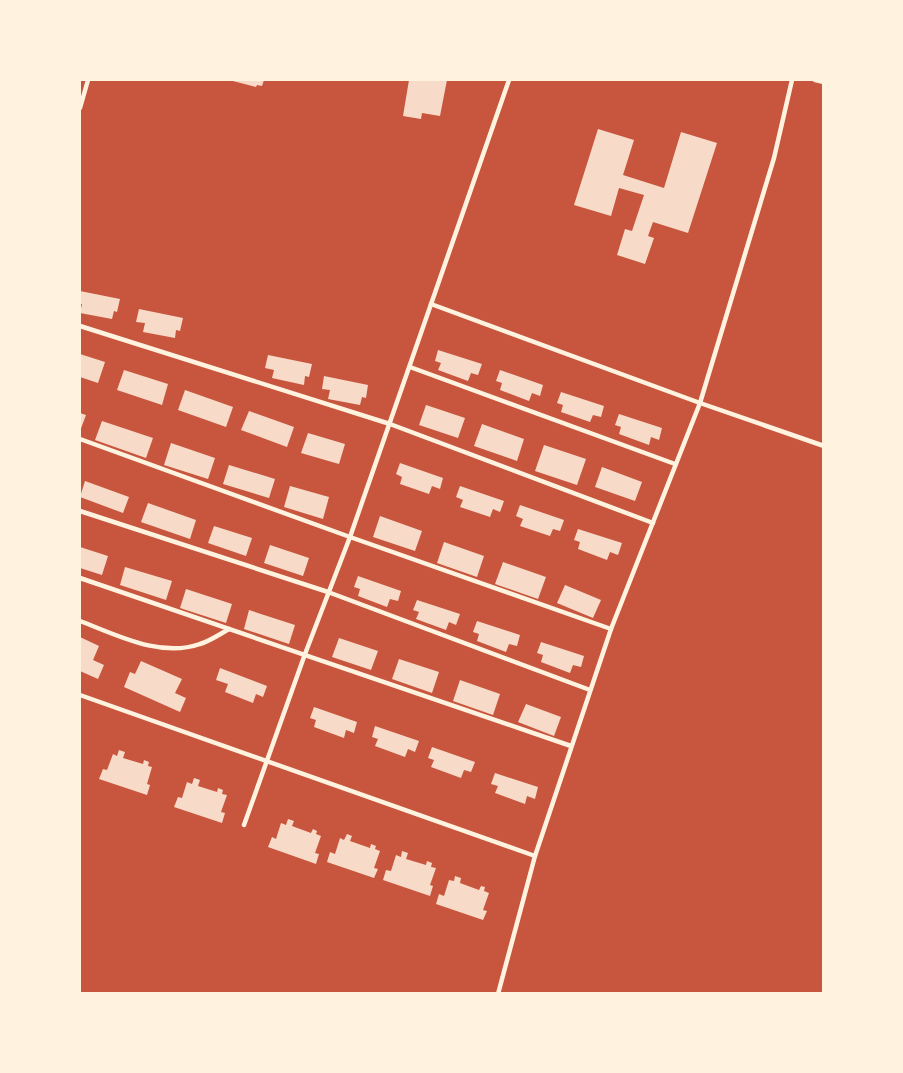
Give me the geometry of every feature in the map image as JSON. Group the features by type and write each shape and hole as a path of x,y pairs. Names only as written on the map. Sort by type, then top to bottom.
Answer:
{"lane":[{"path":"80,108 88,80"},
{"path":"244,825 305,654 350,537 509,80"},
{"path":"498,993 535,856 611,628 700,403 774,158 792,80"},
{"path":"815,80 824,82"},
{"path":"431,304 824,446"},
{"path":"80,327 390,424 653,523"},
{"path":"410,367 675,464"},
{"path":"80,439 611,628"},
{"path":"80,511 328,592 590,690"},
{"path":"80,578 571,746"},
{"path":"80,621 142,644 174,650 201,644 229,629"},
{"path":"80,694 535,856"}],"building":[{"path":"229,80 264,80 262,86 257,85 256,87"},
{"path":"409,80 447,80 440,116 422,113 421,119 403,116"},
{"path":"598,129 634,140 623,175 664,188 681,132 717,143 688,233 653,222 648,236 654,238 645,264 617,255 625,229 632,231 644,195 619,188 611,216 574,205"},
{"path":"80,291 120,299 117,312 114,311 112,319 80,313 82,304 80,304"},
{"path":"139,309 183,318 180,331 176,330 175,338 143,332 145,323 136,322"},
{"path":"438,350 482,364 478,375 471,373 468,381 438,370 441,363 435,361"},
{"path":"80,354 105,362 98,383 80,377"},
{"path":"268,355 312,364 309,377 305,376 304,385 272,378 274,370 265,368"},
{"path":"124,370 168,384 162,405 117,390"},
{"path":"500,370 543,385 540,396 532,393 529,401 500,390 502,383 496,381"},
{"path":"324,376 368,385 366,398 362,397 360,405 328,399 330,390 322,389"},
{"path":"185,390 233,407 226,427 178,410"},
{"path":"561,392 604,406 601,417 593,415 590,422 561,412 563,405 557,403"},
{"path":"426,405 465,418 458,438 419,425"},
{"path":"249,411 294,427 287,447 241,430"},
{"path":"80,413 86,415 80,431"},
{"path":"619,414 662,428 659,440 651,437 649,445 619,434 621,427 615,425"},
{"path":"102,421 153,438 146,458 95,440"},
{"path":"482,424 524,439 517,461 474,446"},
{"path":"308,433 345,444 339,464 301,453"},
{"path":"171,443 215,458 208,479 164,465"},
{"path":"544,445 586,459 577,485 535,471"},
{"path":"400,463 443,478 440,489 432,486 429,494 400,484 402,477 396,474"},
{"path":"229,465 275,479 269,498 223,484"},
{"path":"602,467 642,482 635,501 595,487"},
{"path":"85,481 129,497 123,513 80,497"},
{"path":"290,486 329,497 323,519 284,507"},
{"path":"460,486 504,501 500,512 493,509 490,517 460,507 463,500 456,497"},
{"path":"148,503 196,520 190,539 141,522"},
{"path":"520,505 564,520 560,531 553,529 550,536 520,526 523,519 516,516"},
{"path":"380,516 422,531 415,551 373,537"},
{"path":"214,526 252,538 246,556 208,543"},
{"path":"578,529 622,543 618,555 610,552 607,560 578,549 580,542 574,540"},
{"path":"444,542 484,556 477,577 437,563"},
{"path":"270,545 309,558 303,576 264,563"},
{"path":"80,547 108,556 102,575 80,568"},
{"path":"503,562 546,577 538,599 495,584"},
{"path":"125,567 172,581 166,600 120,585"},
{"path":"358,576 401,591 398,601 390,599 387,607 358,596 360,589 354,587"},
{"path":"565,585 601,600 593,618 557,603"},
{"path":"186,589 232,604 226,623 180,608"},
{"path":"417,600 460,614 456,625 449,622 446,630 416,619 419,612 413,610"},
{"path":"249,610 295,625 289,644 244,629"},
{"path":"477,621 520,635 517,646 509,644 506,652 477,641 479,634 473,632"},
{"path":"80,637 99,646 93,660 104,665 98,679 80,671"},
{"path":"339,638 378,651 371,670 332,657"},
{"path":"541,642 584,656 581,667 573,665 570,673 541,662 543,655 537,653"},
{"path":"399,659 439,672 432,693 392,679"},
{"path":"141,661 182,679 175,693 186,698 180,712 124,687 130,672 135,674"},
{"path":"220,668 267,686 263,697 256,694 253,703 225,692 228,684 216,680"},
{"path":"460,680 500,694 493,715 453,701"},
{"path":"526,704 561,717 554,736 518,722"},
{"path":"314,707 357,722 354,733 346,730 344,738 314,727 316,720 310,718"},
{"path":"375,726 419,741 415,752 408,749 405,757 375,746 378,739 372,737"},
{"path":"432,747 475,762 471,772 464,770 461,778 431,767 434,760 428,758"},
{"path":"119,750 125,752 123,758 143,764 144,760 149,762 148,766 152,767 147,784 150,785 147,795 99,779 103,769 107,770 113,754 117,756"},
{"path":"495,773 538,787 535,799 527,796 525,804 495,793 498,786 491,784"},
{"path":"194,778 200,780 198,786 217,792 218,788 223,790 222,794 227,795 221,812 225,813 222,823 174,807 178,797 182,798 187,782 192,784"},
{"path":"288,819 294,821 292,826 311,833 313,829 321,836 315,853 319,854 316,864 268,847 272,837 276,839 281,823 286,825"},
{"path":"347,834 352,836 350,841 370,848 371,844 380,851 374,868 378,869 374,878 327,862 330,852 335,854 340,838 344,840"},
{"path":"402,851 408,853 406,859 426,865 427,861 432,863 431,867 436,868 430,885 433,886 430,896 383,880 386,870 391,871 396,855 401,857"},
{"path":"455,876 461,878 460,883 479,890 481,886 485,887 484,891 489,893 483,910 487,911 483,920 436,904 439,894 444,896 449,880 454,881"}]}
